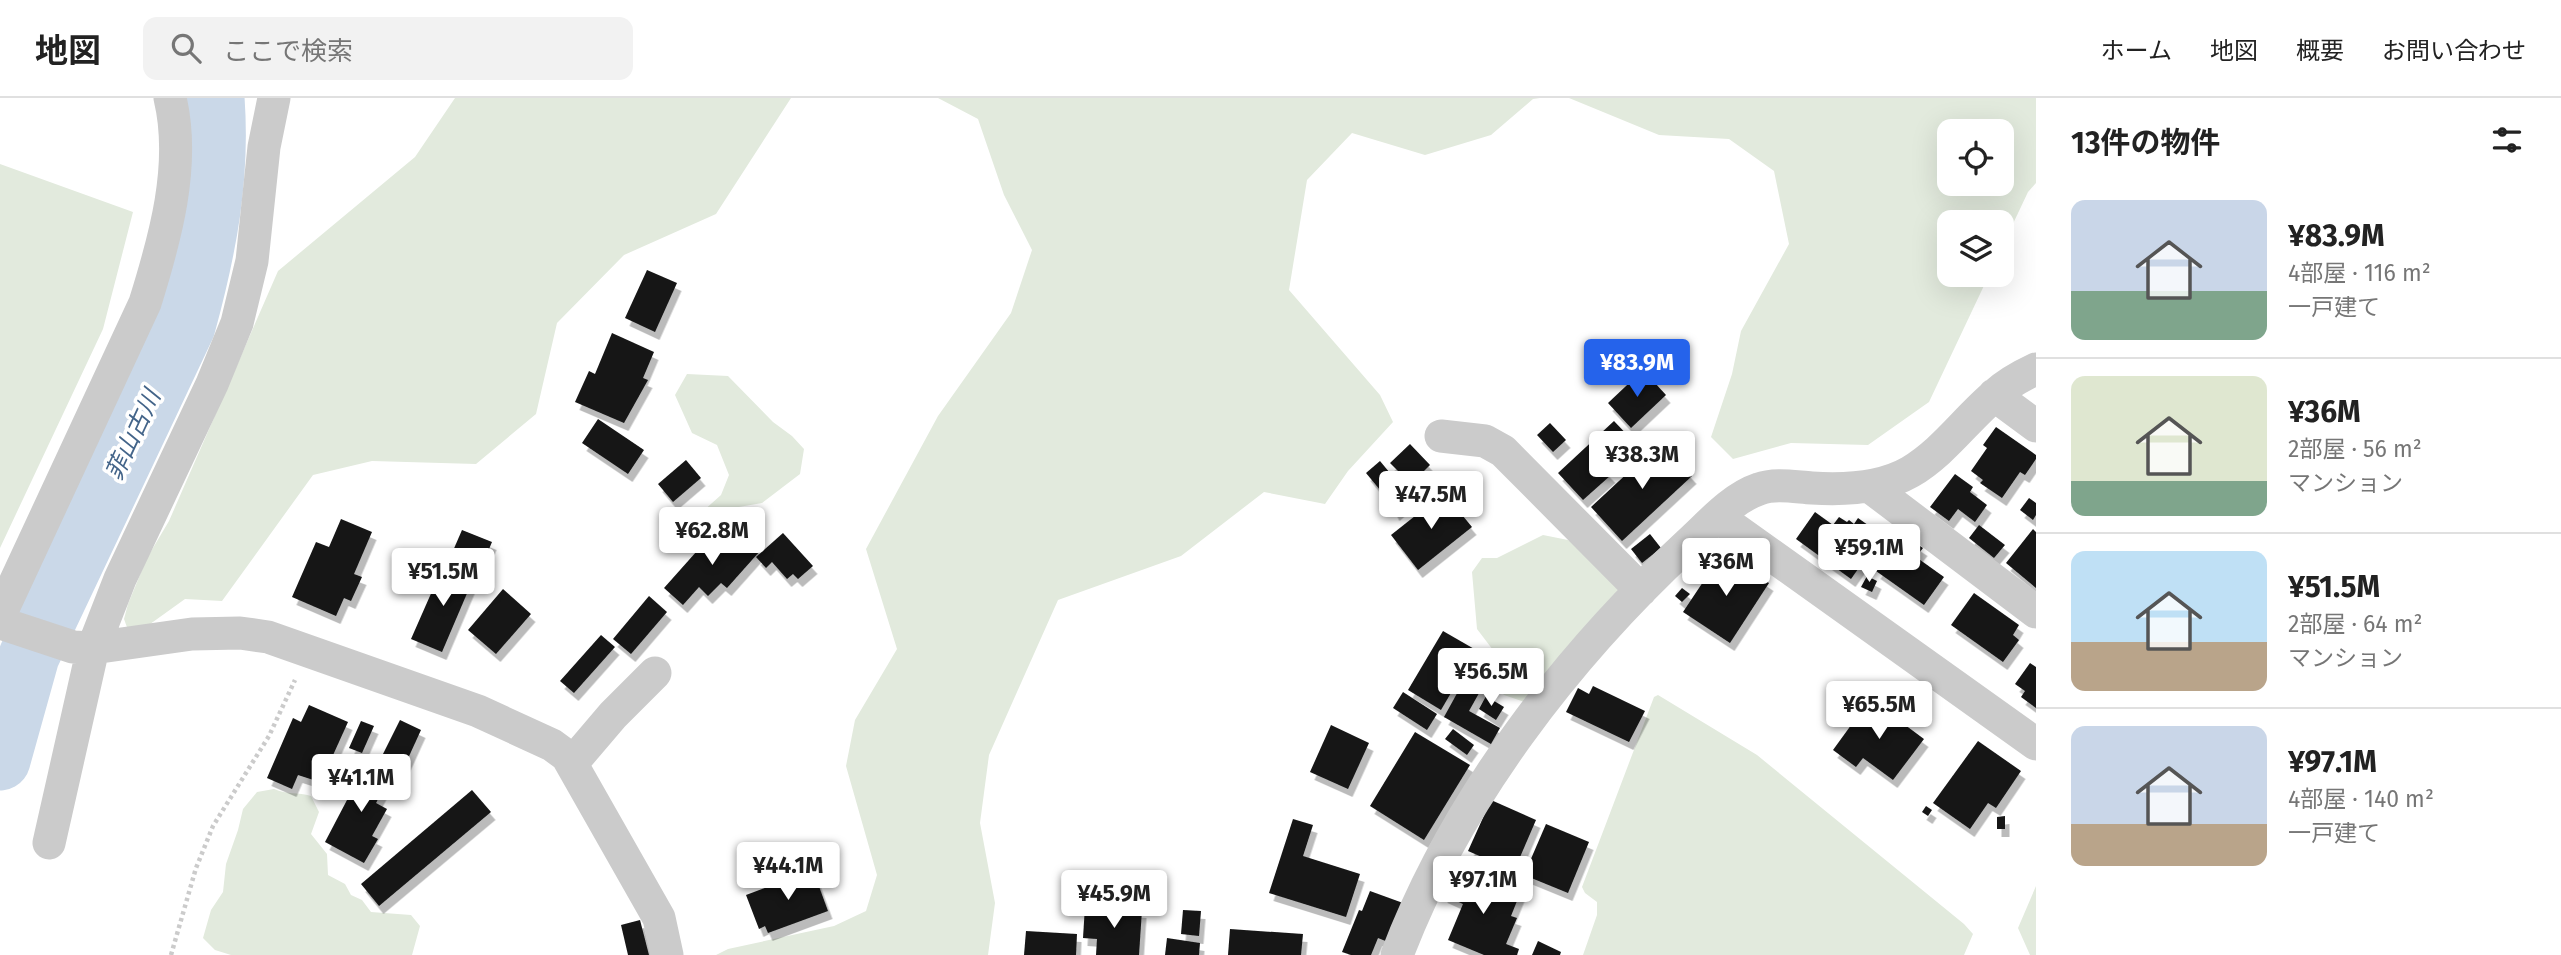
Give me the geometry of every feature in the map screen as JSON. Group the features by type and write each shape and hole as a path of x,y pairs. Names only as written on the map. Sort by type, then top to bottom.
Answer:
{"street":[{"path":"170,98 176,152 170,209 145,303 2,621 83,648 192,634 268,637 478,711 552,744 573,762 659,918 667,955"},
{"path":"49,843 83,648 120,579 212,384 237,323 252,261 264,147 271,113 294,98"},
{"path":"1397,955 1438,860 1478,791 1603,629 1718,517 1744,496 1760,488 1782,486 1823,489 1869,486 1892,481 1911,471 1939,450 2011,381 2036,369"},
{"path":"1994,395 2036,426"},
{"path":"1441,436 1485,441 1503,452 1641,590"},
{"path":"1869,486 2036,612"},
{"path":"1718,517 2036,744"},
{"path":"573,762 612,715 656,673"}],"path":[{"path":"172,955 196,868 213,826 269,736 307,650"}],"shaded area":[{"path":"455,98 791,98 716,214 624,255 557,323 536,414 476,464 372,461 313,475 222,601 185,599 146,627 128,630 124,619 147,558 169,521 278,271 415,157"},
{"path":"938,98 1540,98 1533,99 1491,135 1425,155 1352,133 1307,180 1289,290 1380,395 1393,422 1348,471 1325,504 1264,492 1181,556 1058,600 989,755 980,823 995,903 988,955 716,955 728,949 834,926 866,911 877,875 846,766 855,720 897,649 866,549 938,416 1011,313 1032,250 1004,195 978,119"},
{"path":"1569,98 2036,98 2036,183 2028,192 2014,222 2014,210 1937,210 1937,287 1983,287 1929,402 1868,445 1791,443 1733,459 1711,437 1732,374 1741,331 1789,244 1774,171 1729,139 1659,135"},
{"path":"0,164 133,212 103,329 0,548"},
{"path":"687,374 728,376 804,449 800,474 762,503 733,508 708,521 702,512 721,495 729,475 717,445 692,433 675,395"},
{"path":"1543,535 1568,540 1600,558 1621,595 1530,704 1504,695 1483,673 1493,650 1477,629 1472,572 1482,558 1497,558"},
{"path":"1658,695 1757,755 1964,924 1973,934 1964,955 1583,955 1597,915 1597,902 1585,893 1582,887 1654,697"},
{"path":"274,789 311,796 319,812 311,834 327,854 328,875 345,884 351,895 362,900 371,912 411,915 420,926 412,955 231,955 215,950 203,938 211,910 223,892 226,864 243,809 257,792"},
{"path":"2036,886 2036,955 2030,955 2018,928"}],"building":[{"path":"647,270 677,283 655,332 625,318"},
{"path":"612,333 654,352 643,378 648,380 624,423 575,402 589,371 595,374"},
{"path":"1643,370 1666,395 1631,428 1608,403"},
{"path":"598,419 644,450 628,474 582,443"},
{"path":"1614,421 1633,441 1604,468 1611,475 1583,500 1558,473"},
{"path":"1550,423 1566,440 1553,452 1537,435"},
{"path":"1996,427 2036,455 2025,475 2020,472 2002,498 1980,483 1983,480 1971,471 1987,448 1983,445"},
{"path":"1661,442 1692,476 1622,541 1591,507"},
{"path":"1410,444 1430,465 1411,484 1390,463"},
{"path":"686,460 701,478 673,502 658,484"},
{"path":"1380,461 1404,490 1390,502 1366,473"},
{"path":"1436,472 1439,477 1395,513 1392,507"},
{"path":"1955,474 1973,487 1970,492 1987,505 1975,522 1958,509 1949,521 1930,507"},
{"path":"1444,493 1472,527 1418,570 1391,535"},
{"path":"2029,498 2036,503 2033,520 2020,510"},
{"path":"1815,512 1833,525 1839,517 1854,524 1858,518 1882,535 1851,579 1796,539"},
{"path":"341,519 372,532 354,574 362,577 351,601 344,598 336,616 292,597 316,542 329,547"},
{"path":"1979,525 2005,545 1994,558 1969,538"},
{"path":"2033,529 2036,532 2036,588 2006,563"},
{"path":"462,530 492,542 479,573 449,560"},
{"path":"739,532 760,551 727,588 721,583 708,596 699,587 683,605 664,588 713,533 727,545"},
{"path":"783,533 813,566 798,579 793,574 787,579 772,562 766,568 756,557"},
{"path":"1650,534 1661,548 1642,563 1631,549"},
{"path":"1902,534 1923,548 1916,557 1944,577 1924,605 1876,571"},
{"path":"1723,552 1769,583 1730,643 1683,612"},
{"path":"444,564 474,577 442,652 411,639"},
{"path":"1867,576 1877,581 1872,592 1861,587"},
{"path":"1682,588 1690,594 1682,602 1675,596"},
{"path":"503,589 531,614 496,654 468,630"},
{"path":"1974,593 2019,625 2013,635 2019,640 2003,662 1951,625"},
{"path":"649,596 667,612 631,654 613,639"},
{"path":"1443,631 1476,650 1441,710 1408,690"},
{"path":"601,635 615,647 574,693 560,681"},
{"path":"2030,663 2036,667 2036,708 2021,697 2025,691 2015,684"},
{"path":"1466,677 1483,686 1469,711 1500,728 1491,744 1444,717"},
{"path":"1593,686 1645,711 1629,742 1566,712 1578,688 1589,694"},
{"path":"1403,692 1437,714 1427,730 1393,708"},
{"path":"1486,696 1504,707 1496,720 1479,709"},
{"path":"1870,699 1924,739 1893,780 1863,758 1856,767 1833,750"},
{"path":"309,705 348,722 329,764 337,768 329,785 298,775 292,789 267,778 293,718 301,722"},
{"path":"400,720 421,730 405,765 383,754"},
{"path":"361,721 374,726 362,753 349,748"},
{"path":"1331,725 1369,743 1348,789 1310,772"},
{"path":"1453,729 1474,745 1467,755 1445,739"},
{"path":"1415,732 1470,765 1424,840 1370,806"},
{"path":"1978,741 2021,771 1996,808 1988,803 1970,829 1933,803"},
{"path":"369,758 393,771 376,803 387,809 372,836 378,839 364,863 325,842"},
{"path":"472,790 491,812 379,906 361,884"},
{"path":"1491,800 1536,820 1514,871 1468,851"},
{"path":"1926,806 1932,810 1928,816 1922,812"},
{"path":"2005,816 2005,829 1997,829 1997,817"},
{"path":"1293,819 1313,825 1303,856 1360,874 1346,917 1269,893"},
{"path":"1546,824 1589,842 1568,893 1524,875"},
{"path":"813,870 828,911 768,933 765,926 759,929 746,895"},
{"path":"1452,874 1492,891 1497,881 1521,891 1511,916 1517,918 1506,944 1519,949 1517,955 1484,955 1448,940 1463,904 1443,895"},
{"path":"1370,891 1403,903 1388,942 1378,938 1371,955 1342,952 1359,910 1362,911"},
{"path":"1085,906 1142,910 1139,955 1096,955 1097,939 1083,938"},
{"path":"1183,910 1201,911 1199,936 1181,934"},
{"path":"640,920 649,955 628,955 621,925"},
{"path":"1230,929 1303,934 1301,955 1228,955"},
{"path":"1026,931 1077,934 1076,955 1024,955"},
{"path":"1167,938 1200,943 1199,955 1165,955"},
{"path":"1538,941 1561,952 1560,955 1532,955"}],"waterway":[{"name":"菲山古川","path":"0,760 29,656 185,326 210,213 215,157 214,98"}]}
